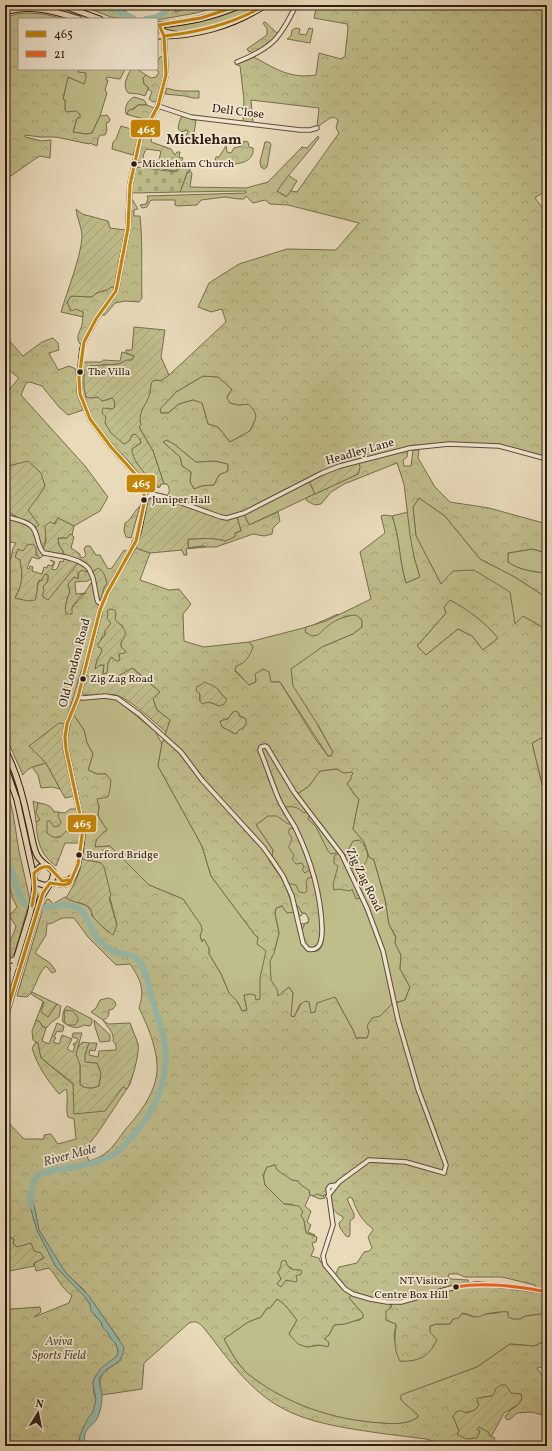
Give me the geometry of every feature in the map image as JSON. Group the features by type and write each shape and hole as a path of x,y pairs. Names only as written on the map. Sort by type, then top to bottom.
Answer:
{"highway":[{"path":"61,5 97,18"},
{"path":"158,26 202,19 242,5"},
{"path":"158,36 163,34 180,35 204,31 227,24 248,15 265,5"},
{"path":"5,12 21,8 38,8 55,11 76,18"},
{"path":"5,750 22,790 38,858 54,873 43,893 5,1017"},
{"path":"5,766 17,800 35,882 30,914 5,996"},
{"path":"34,874 40,868 46,866"},
{"path":"35,882 43,885 49,884"}],"main road":[{"name":"Old London Road","path":"73,877 81,851 82,829 65,743 67,724 78,697 102,604 135,543 145,499 144,485 138,476 95,427 86,412 80,394 79,378 84,342 96,319 116,291 128,228 130,185 140,139 158,106 166,75 163,34 158,26"},
{"path":"54,873 59,879 65,881 73,877"},
{"path":"49,884 68,884 73,877"}],"street":[{"path":"237,62 258,53 276,39 287,24 296,5"},
{"name":"Dell Close","path":"158,106 191,117 300,130 317,128"},
{"name":"Headley Lane","path":"145,499 152,494 165,497 227,518 244,513 322,473 340,466 410,448 449,444 500,446 547,459"},
{"path":"5,516 30,525 34,530 40,549 44,554 66,557 85,565 91,572 98,602 102,604"},
{"name":"Zig Zag Road","path":"78,697 105,696 117,698 139,714 181,752 202,780 273,860 290,890 303,943 308,949 315,950 319,947 322,939 321,917 316,883 309,858 278,797 260,750 261,747 265,746 294,792 334,843 347,863 367,908 380,942 416,1083 446,1165 446,1169 444,1172 441,1172 406,1162 369,1160 336,1185 329,1188 328,1196 333,1225 322,1260 324,1265 345,1289 353,1294 370,1299 394,1303 456,1287 476,1284 506,1286 547,1292"},
{"path":"6,963 16,958"},
{"path":"6,963 14,967 21,963"},
{"path":"6,963 10,980"}],"green space":[{"path":"80,5 114,5 127,12 128,18 111,17"},
{"path":"172,5 178,5 175,12 197,5 215,5 214,8 196,13 158,20 158,18 166,14"},
{"path":"246,5 262,5 238,18 203,30 169,32 165,29 168,26 209,19"},
{"name":"Aviva Sports Field","path":"310,5 547,5 547,190 535,198 547,214 547,459 499,446 449,444 408,449 407,457 403,460 404,466 411,466 413,450 419,450 418,458 435,487 450,502 489,508 547,524 547,553 532,549 508,553 508,562 526,570 547,573 547,598 515,577 480,559 445,516 419,498 413,507 416,536 441,584 453,571 474,570 510,592 515,624 523,616 547,630 547,735 532,743 547,802 547,1313 525,1316 520,1319 513,1319 508,1317 508,1312 485,1314 480,1317 462,1313 459,1318 453,1319 450,1324 436,1324 430,1326 430,1332 437,1340 434,1346 427,1354 412,1361 400,1361 396,1352 396,1324 386,1320 386,1311 391,1308 392,1302 353,1293 349,1298 363,1314 363,1318 345,1324 334,1325 329,1335 324,1339 329,1342 328,1347 320,1345 307,1347 298,1344 289,1334 297,1320 286,1306 277,1299 270,1308 267,1308 261,1317 248,1322 224,1339 234,1358 244,1370 263,1385 278,1394 311,1409 328,1414 363,1421 391,1424 411,1421 419,1416 401,1400 401,1395 477,1367 510,1344 534,1346 547,1340 547,1366 537,1368 547,1382 547,1416 531,1412 517,1413 509,1420 506,1419 505,1416 519,1402 521,1394 495,1392 492,1396 484,1397 477,1401 479,1405 475,1410 453,1416 459,1431 457,1433 473,1438 477,1437 480,1431 477,1429 479,1427 495,1438 491,1446 484,1446 483,1443 479,1442 474,1446 460,1446 464,1443 458,1445 459,1446 451,1446 450,1444 426,1439 338,1427 307,1419 278,1406 256,1390 240,1373 204,1328 196,1322 189,1323 144,1363 142,1389 102,1395 100,1382 103,1374 121,1360 119,1339 84,1290 66,1273 60,1265 39,1230 33,1201 32,1213 37,1230 56,1267 85,1297 95,1316 116,1344 118,1351 117,1356 96,1375 93,1382 94,1395 96,1399 93,1412 83,1429 79,1440 79,1446 5,1446 5,1352 8,1350 5,1346 5,1322 9,1320 8,1312 11,1309 40,1307 41,1312 34,1317 69,1303 72,1295 65,1290 49,1268 36,1271 34,1263 44,1258 41,1254 17,1247 13,1244 14,1239 5,1236 5,1119 24,1139 44,1139 44,1135 51,1134 58,1144 76,1139 74,1119 68,1117 67,1114 66,1089 59,1094 47,1078 32,1048 36,1042 38,1043 41,1058 105,1111 130,1023 138,1045 135,1066 130,1084 97,1134 87,1146 85,1151 89,1161 106,1153 114,1145 139,1112 148,1099 154,1085 157,1070 157,1061 153,1042 139,1008 142,990 137,975 130,964 116,965 88,937 74,918 62,918 47,924 46,935 35,953 50,963 56,971 52,973 46,966 40,973 30,994 27,997 17,996 47,899 53,904 65,897 86,906 91,911 92,916 108,932 117,925 101,863 81,859 85,827 67,741 73,714 84,730 87,743 93,754 88,770 97,774 106,774 111,780 108,797 97,799 99,807 98,816 107,830 97,839 95,847 110,846 149,885 183,899 201,925 202,930 200,936 202,942 204,939 209,948 209,954 221,974 229,993 237,1001 242,1011 247,1010 244,995 255,995 256,1000 260,999 260,978 266,951 257,944 258,937 211,876 202,846 158,766 162,743 170,720 157,710 153,699 160,692 133,668 115,678 99,683 86,675 104,601 136,548 150,553 140,580 169,590 179,589 191,604 183,614 184,641 204,647 249,642 253,647 250,654 245,661 236,666 235,671 249,685 256,682 255,674 263,669 269,672 271,682 280,682 314,737 328,756 331,756 333,752 293,686 291,669 322,647 353,634 362,627 362,620 356,615 350,615 330,624 318,635 312,636 305,632 306,627 326,621 371,599 360,552 385,533 381,516 392,516 395,524 406,583 420,577 414,557 410,535 404,484 397,463 344,484 331,492 321,504 315,505 307,501 306,498 358,474 360,467 358,460 345,463 243,513 225,517 167,496 169,487 167,484 164,484 153,451 139,427 141,425 139,419 140,413 150,393 151,383 157,380 161,381 169,375 226,322 222,309 211,312 198,307 209,283 239,264 287,249 336,250 359,223 288,205 270,204 265,200 253,203 246,196 244,199 225,197 201,200 197,205 177,206 175,205 175,200 152,200 147,207 142,208 140,205 146,204 148,199 147,196 246,193 246,191 180,192 187,173 190,171 192,173 190,187 246,188 268,182 302,147 307,148 318,136 319,138 277,191 286,197 291,191 297,192 339,133 336,128 338,120 334,117 330,118 317,127 319,108 251,100 253,123 243,122 244,100 240,66 235,64 254,57 284,72 298,76 307,76 316,75 319,53 341,59 345,56 348,28 347,24 314,18 316,9","holes":["203,376 218,377 232,389 227,398 230,403 239,405 248,404 254,411 256,417 250,431 230,442 218,427 208,424 202,403 193,400 179,404 168,413 161,413 160,409 176,392","167,440 174,444 196,462 215,461 228,464 228,471 219,475 214,485 202,486 194,489 190,482 191,472 182,466 180,457 163,442","450,600 476,616 498,638 483,650 472,636 458,629 426,655 417,646 446,613 444,607","108,614 123,626 119,656 120,659 111,657 103,674 104,665 99,665 95,668 102,651 101,638 105,635 105,631 111,623","199,686 213,686 227,699 219,706 200,701","233,712 246,719 236,734 222,727 223,719 228,719","337,769 344,773 352,772 353,774 351,779 347,784 359,799 353,829 364,842 369,857 374,860 385,899 389,924 396,937 395,943 401,955 400,969 410,987 405,1000 392,1004 380,1016 372,1018 367,1026 369,1032 367,1038 356,1038 335,997 317,1003 315,1012 311,1013 309,1002 305,1001 301,1004 294,1017 291,1016 293,993 289,987 278,996 277,989 271,980 270,961 274,953 279,933 275,914 276,908 282,906 287,913 295,912 284,882 268,859 272,856 273,850 256,825 268,816 277,816 288,824 291,824 282,805 283,803 285,807 296,807 304,813 307,812 294,796 309,786 320,771","275,1165 277,1170 292,1180 298,1181 309,1190 310,1195 313,1196 317,1194 330,1196 333,1209 343,1217 339,1223 340,1228 346,1236 349,1237 350,1221 354,1218 354,1214 347,1199 350,1197 352,1198 360,1215 373,1230 368,1237 372,1248 369,1251 364,1252 357,1263 339,1267 335,1275 325,1261 321,1263 319,1258 311,1256 314,1249 312,1243 316,1242 317,1237 306,1233 304,1221 301,1215 303,1212 299,1206 284,1204 265,1185 263,1175 267,1167","287,1265 294,1270 300,1270 296,1276 277,1284 281,1279 280,1268","449,1274 458,1274 465,1277 502,1277 535,1285 535,1289 495,1283 469,1283 468,1280 451,1279 448,1277"]},
{"path":"16,14 44,14 60,18 18,18 18,70 79,70 78,72 86,73 84,84 68,77 63,99 65,100 65,110 67,112 76,111 80,114 80,118 77,118 73,132 86,134 92,133 100,116 107,115 110,119 109,122 106,123 107,130 105,135 100,135 97,146 90,143 56,137 25,135 25,137 42,141 51,140 50,158 40,156 5,180 5,18"},
{"path":"265,22 278,34 267,45 253,54 247,49 267,35 267,29 263,23"},
{"path":"296,28 300,29 299,34 306,35 309,28 313,29 310,43 287,39 291,36 292,30"},
{"path":"164,56 164,74 157,101 153,102 149,99 152,92 144,84 143,78 146,75 151,78 156,77 159,72 156,70 158,70 158,62 160,57"},
{"path":"79,70 124,70 120,79 107,77 106,80 108,80 105,90 107,93 100,116 92,133 86,134 73,132 77,118 72,112 67,112 65,110 65,100 63,99 68,77 83,83 78,72"},
{"path":"130,70 138,70 146,75 143,78 144,84 148,87 145,96 128,93 125,84"},
{"path":"167,88 178,91 199,91 199,98 165,94"},
{"path":"134,97 144,100 147,105 138,105 127,113 129,115 126,114 127,104"},
{"path":"138,105 147,105 154,108 146,125 144,119 129,115 127,113 129,110 134,109"},
{"path":"182,115 196,120 193,140 186,135 188,132 187,130 182,132 178,129"},
{"path":"121,126 131,129 129,134 139,138 133,155 112,149 113,142 116,139"},
{"path":"147,130 153,132 151,142 171,149 175,155 177,152 180,152 179,157 183,158 177,170 174,171 142,165 146,163 158,165 161,151 146,149 143,156 144,161 139,163 137,161 141,143"},
{"path":"244,141 248,142 249,147 253,148 251,157 245,162 224,164 215,160 216,157 219,157 226,146 227,152 231,153 234,148 242,146"},
{"path":"265,142 269,142 271,144 267,167 264,169 261,167 260,162"},
{"path":"183,161 190,163 190,171 187,173 180,192 133,193 131,191 137,167 175,172 178,171"},
{"path":"288,175 297,181 287,197 277,191"},
{"path":"132,199 138,209 134,210 134,216 140,216 142,298 139,302 125,301 115,303 105,315 102,316 101,314 118,291 125,249 129,235"},
{"path":"76,209 82,214 108,221 110,228 125,230 114,287 97,293 92,297 71,296 67,302 71,311 76,309 83,312 83,317 61,312 81,245 82,234"},
{"path":"114,287 114,290 82,344 80,344 78,334 82,325 83,312 71,311 67,302 71,296 92,297 97,293"},
{"path":"134,327 165,330 161,357 169,375 161,381 155,380 152,382 149,397 140,415 141,425 139,427 153,451 164,484 161,484 160,487 147,476 135,459 132,449 141,443 140,439 135,434 132,435 129,441 124,444 111,433 105,423 106,417 102,413 103,408 112,409 115,407 114,400 112,398 102,401 98,397 86,397 84,387 84,372 90,366 119,364 127,360 132,360 134,356 126,353 126,350 132,350"},
{"path":"5,336 23,356 42,342 53,338 58,343 59,350 49,353 58,370 69,366 76,369 77,394 83,410 68,415 59,407 42,386 30,382 26,383 21,395 85,466 108,497 100,511 74,526 58,518 46,535 43,556 40,558 36,555 36,548 23,551 15,556 20,560 22,575 20,588 15,598 36,598 38,585 45,574 48,575 46,584 50,597 78,563 85,567 88,571 78,573 78,579 74,577 68,585 70,592 65,609 70,609 73,607 85,593 90,584 93,583 96,601 99,606 92,636 65,724 30,746 46,763 30,768 23,775 5,735 5,564 11,558 13,548 16,543 5,541 5,512 9,511 15,516 36,527 8,467 5,467 5,393 19,378 5,367"},
{"path":"122,352 134,356 132,360 119,364 90,366 86,374 85,381 86,397 98,397 102,401 112,398 114,400 115,407 112,409 107,408 106,416 129,441 132,435 135,434 140,439 141,443 132,449 136,461 152,481 155,481 160,487 150,489 134,467 102,432 90,414 82,394 82,363 101,362 103,360 120,361"},
{"path":"203,376 218,377 232,389 227,397 230,403 239,405 248,404 252,408 256,416 250,431 230,442 218,427 208,424 202,403 193,400 179,404 168,413 161,413 160,409 176,392"},
{"path":"167,440 196,462 215,461 228,464 228,471 219,475 214,485 202,486 194,489 190,482 191,472 182,466 180,457 163,442"},
{"path":"28,461 41,473 45,486 28,510 39,525 36,527 15,516 9,511 5,512 5,467"},
{"path":"359,462 360,467 358,474 315,494 309,481 337,468"},
{"path":"309,481 315,494 249,525 244,514"},
{"path":"156,497 168,499 221,519 227,520 237,517 241,531 235,533 235,537 225,541 212,539 188,539 188,548 206,547 186,549 187,555 184,555 182,550 150,553 136,548 141,534 148,502 151,498"},
{"path":"419,498 445,516 480,559 515,577 547,598 547,630 523,616 515,624 441,584 416,536 413,507"},
{"path":"140,506 131,538 126,537 124,531 125,523"},
{"path":"278,512 280,521 273,528 272,534 264,536 253,534 216,547 203,546 188,548 188,539 212,539 225,541 235,533 241,531 237,517 244,514 249,525"},
{"path":"408,512 414,557 420,577 406,583 397,533 392,516"},
{"path":"58,518 74,526 72,535 70,534 67,538 58,538 63,555 47,553 43,549 46,541 45,526 50,522 55,524"},
{"path":"70,533 74,537 71,548 80,554 80,557 83,558 86,555 84,549 86,546 90,546 96,555 100,555 108,569 112,568 124,550 128,552 105,593 103,592 106,581 104,575 95,570 93,572 80,560 63,555 58,538 67,538"},
{"path":"33,544 36,548 36,555 40,558 38,559 32,557 27,568 29,569 30,566 33,567 32,571 42,574 44,567 47,568 48,565 52,566 54,562 50,560 55,562 52,569 54,570 57,569 60,561 63,562 64,559 78,563 48,600 42,596 44,591 43,586 47,583 48,578 48,575 45,574 41,581 39,580 38,582 35,600 28,601 15,598 20,588 22,571 20,560 15,557 18,549 23,551 27,545"},
{"path":"532,549 547,553 547,573 526,570 508,562 508,553"},
{"path":"98,568 103,573 107,584 104,588 100,601 96,592 93,572"},
{"path":"83,570 85,572 88,571 91,578 88,581 75,582 76,594 86,593 81,595 72,607 72,614 66,614 66,605 70,592 68,584 74,577 78,579 79,572"},
{"path":"450,599 476,616 498,638 483,650 472,636 458,629 426,655 417,646 446,613 444,607"},
{"path":"109,609 115,610 115,619 124,629 125,635 121,642 121,647 125,650 125,653 119,654 120,660 117,661 111,657 108,663 107,673 103,674 104,665 100,665 95,669 97,660 102,651 101,648 98,647 98,644 105,635 105,631 111,623 107,619 107,611"},
{"path":"338,614 341,618 356,614 362,620 362,627 353,634 322,647 318,726 333,752 331,756 328,756 280,682 256,682 249,685 235,670 235,666 241,664 253,647 249,642 311,626"},
{"path":"132,668 160,692 153,699 157,710 170,720 166,732 142,711 122,697 116,695 89,695 82,693 86,675 99,683 115,678"},
{"path":"205,682 214,686 227,699 224,704 219,706 211,703 202,704 200,701 200,694 196,691 197,686"},
{"path":"109,697 118,701 155,731 162,744 158,766 202,846 211,876 255,935 274,953 279,933 275,914 276,908 282,906 295,912 300,939 308,951 314,952 320,949 323,942 324,932 321,904 312,864 283,803 294,796 321,828 346,865 370,918 383,955 392,1004 378,1020 367,1038 356,1038 335,997 315,1012 310,1013 309,1002 300,1004 294,1017 290,1016 293,993 289,987 278,997 256,1000 244,995 247,1010 242,1011 237,1001 229,993 221,974 209,954 209,948 203,943 200,936 202,930 183,899 149,885 110,846 95,847 97,839 107,830 98,816 99,807 97,799 106,774 97,774 88,770 93,754 87,743 84,730 73,714 80,700"},
{"path":"236,711 239,713 239,716 246,719 246,724 243,729 240,729 236,734 222,727 220,721 228,719 233,712"},
{"path":"59,723 65,724 63,749 74,796 65,798 46,763 29,746"},
{"path":"547,735 547,802 532,743"},
{"path":"46,763 60,789 52,787 41,788 38,775 32,767"},
{"path":"337,769 344,773 352,771 353,774 347,784 355,796 359,799 353,829 364,842 369,857 374,860 385,899 389,924 396,938 395,943 401,955 400,969 410,987 405,1000 395,1003 382,943 354,875 340,850 322,825 296,795 309,786 320,771"},
{"path":"5,781 13,813 19,851 30,900 15,952 11,957 5,959 6,950 16,926 9,916 17,907 12,897 11,890 5,888"},
{"path":"33,801 50,807 54,812 65,813 70,809 77,809 80,833 73,830 62,836 50,836 46,831 42,819 36,822"},
{"path":"38,803 49,806 54,812 59,812 58,816 61,822 59,826 54,827 50,821 47,821 47,833 57,838 62,836 66,831 71,833 73,830 80,833 79,843 65,843 56,866 46,857 40,847 36,822 40,820 36,813"},
{"path":"282,805 304,851 313,877 321,923 302,930 301,924 308,923 308,917 303,913 299,916 288,884 272,856 273,850 256,825"},
{"path":"310,814 337,851 336,853 331,854 328,851 316,827 308,819"},
{"path":"290,828 294,829 311,869 305,873 302,870 304,867 302,863 296,864 292,859 294,855 289,846 292,838 288,832"},
{"path":"359,840 366,848 368,857 364,865 355,871 344,858 353,841"},
{"path":"339,853 361,898 356,899 352,889 350,891 339,889 334,890 333,885 338,866 334,863 334,856"},
{"path":"81,859 101,863 104,867 111,895 109,898 117,925 113,935 94,918 89,907 66,898 79,874"},
{"path":"313,877 320,919 320,937 319,946 310,948 304,942 302,930 305,923 308,923 309,919 296,905 287,883 296,885 299,892 305,893 307,891 306,882 308,878"},
{"path":"32,992 57,1004 48,1017 41,1012 44,1002 31,994"},
{"path":"108,998 113,1000 116,1005 113,1009 109,1010 108,1016 103,1020 91,1012 96,1008 100,1000"},
{"path":"43,1002 48,1017 57,1004 61,1006 59,1017 46,1028 36,1020"},
{"path":"67,1006 92,1019 90,1026 84,1025 73,1027 63,1022 63,1013"},
{"path":"65,1010 73,1011 78,1018 75,1025 67,1025 64,1021"},
{"path":"36,1020 46,1028 42,1041 49,1044 57,1023 64,1026 63,1031 57,1031 54,1037 56,1038 53,1042 59,1044 62,1035 72,1039 67,1049 73,1052 75,1045 73,1045 78,1039 72,1037 73,1033 82,1033 76,1054 80,1065 80,1085 90,1088 99,1086 101,1073 97,1063 85,1062 85,1055 89,1043 97,1043 95,1051 90,1050 89,1055 98,1057 99,1051 116,1050 113,1035 103,1020 108,1024 130,1023 138,1044 138,1054 135,1067 127,1089 123,1087 105,1111 74,1114 73,1083 41,1058 38,1043 33,1040 32,1031"},
{"path":"94,1020 110,1035 110,1041 100,1042"},
{"path":"82,1042 89,1043 85,1055 86,1062 97,1063 101,1073 99,1086 87,1088 80,1085 80,1065 75,1054"},
{"path":"275,1165 292,1180 298,1181 325,1198 320,1199 310,1195 305,1206 311,1211 307,1222 311,1225 308,1232 315,1235 313,1236 306,1233 304,1221 292,1204 284,1204 267,1188 264,1173 267,1167"},
{"path":"5,1236 14,1239 13,1244 17,1247 31,1243 34,1251 41,1253 44,1258 34,1263 34,1266 5,1272"},
{"path":"284,1260 291,1268 302,1271 301,1274 296,1276 296,1282 286,1280 281,1287 277,1284 281,1279 278,1272 281,1262"},
{"path":"351,1295 391,1304 386,1320 396,1324 394,1337 400,1361 415,1360 430,1332 430,1326 436,1324 450,1324 460,1314 466,1314 473,1317 503,1311 508,1312 520,1319 525,1316 547,1313 547,1340 534,1346 510,1344 477,1367 402,1395 401,1400 419,1416 411,1421 391,1424 363,1421 328,1414 311,1409 278,1394 263,1385 244,1370 234,1358 224,1339 248,1322 261,1317 267,1308 270,1308 277,1299 286,1306 297,1320 289,1334 307,1347 320,1345 324,1346 324,1339 329,1335 334,1325 360,1320 363,1314 349,1298"},
{"path":"501,1385 506,1385 511,1393 521,1394 522,1399 518,1405 504,1413 491,1437 488,1432 479,1427 477,1429 480,1431 477,1438 467,1439 457,1434 459,1431 453,1416 457,1411 466,1413 475,1410 479,1405 477,1401 478,1398 492,1396 495,1389"}],"shaded area":[{"path":"28,1199 33,1201 39,1230 66,1273 89,1296 124,1347 123,1354 120,1359 100,1377 99,1382 102,1396 101,1408 97,1419 86,1431 86,1446 79,1446 80,1435 88,1418 93,1412 96,1399 93,1384 94,1379 101,1368 117,1356 118,1351 116,1344 103,1328 101,1322 91,1311 90,1304 85,1297 56,1267 37,1230"}],"waterway":[{"name":"River Mole","path":"106,5 133,18"},
{"name":"River Mole","path":"154,18 165,11 169,5"},
{"name":"River Mole","path":"5,858 10,866 21,898 26,904 38,908 64,905 76,907 84,913 99,941 115,952 131,955 137,958 144,969 147,978 162,1032 166,1060 161,1089 153,1108 124,1146 107,1158 85,1165 38,1175 33,1185 31,1206"},
{"path":"67,1446 80,1441"}],"transit line":[{"name":"465","path":"5,1017 43,893 50,883 64,885 70,883 78,864 83,829 66,749 65,737 67,724 78,697 100,610 107,593 136,541 144,504 144,490 138,477 111,447 90,419 80,394 79,378 84,342 96,319 116,291 128,228 130,185 140,139 158,106 166,75 164,36 159,25 201,18 241,5"},
{"name":"465","path":"164,36 216,26 253,12 265,5"},
{"name":"465","path":"32,906 35,890 34,873 39,869 49,867 62,881 69,880"},
{"name":"21","path":"455,1287 501,1285 547,1292"}],"place":[{"name":"Mickleham Church","path":"134,164"},
{"name":"The Villa","path":"80,372"},
{"name":"Juniper Hall","path":"144,500"},
{"name":"Zig Zag Road","path":"83,679"},
{"name":"Burford Bridge","path":"79,855"},
{"name":"NT Visitor Centre Box Hill","path":"456,1287"}],"district":[{"name":"Mickleham","path":"204,140"}]}
